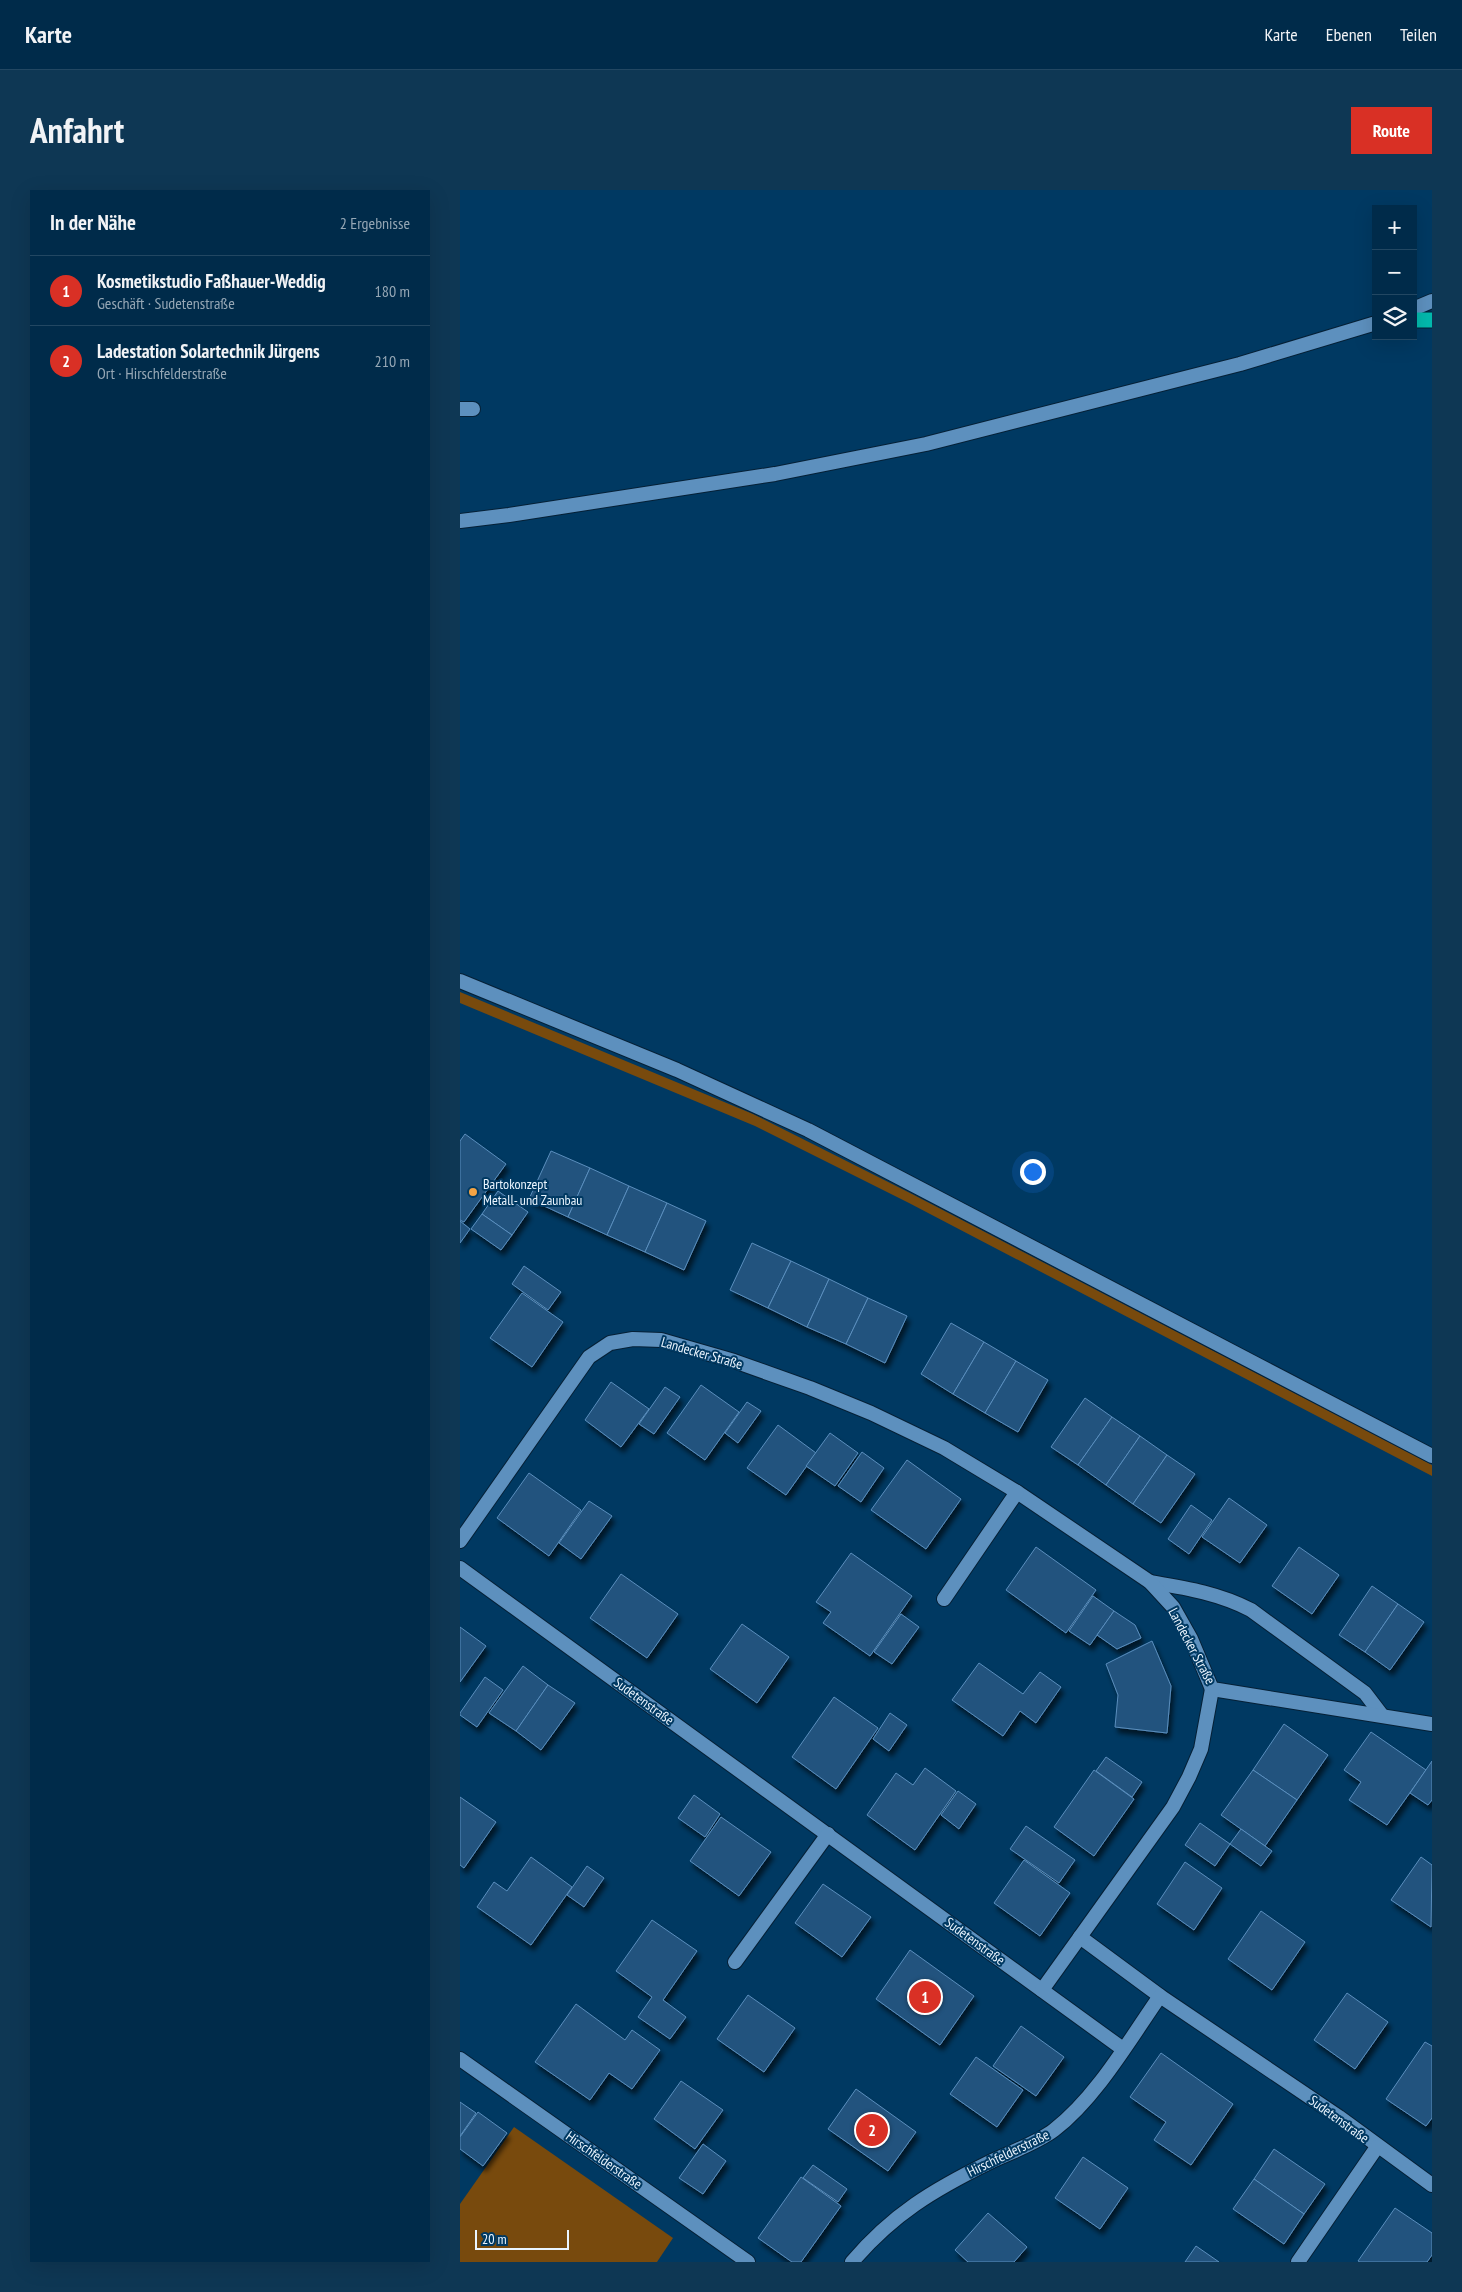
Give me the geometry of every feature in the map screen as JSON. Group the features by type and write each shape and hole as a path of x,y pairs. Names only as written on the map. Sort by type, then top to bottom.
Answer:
{"highway":[{"path":"1417,320 1432,320"}],"street":[{"path":"1417,307 1432,301"},
{"path":"460,521 775,474 926,444 1240,364 1372,324"},
{"path":"460,981 677,1070 808,1130 1432,1456"},
{"name":"Landecker Straße","path":"460,1541 589,1357 610,1343 633,1338 661,1340 734,1361 871,1412 944,1448 1017,1492 1150,1582 1173,1607 1212,1688 1381,1714 1432,1724"},
{"path":"944,1599 1017,1492"},
{"name":"Sudetenstraße","path":"460,1568 1123,2049"},
{"path":"1150,1582 1194,1589 1230,1599 1251,1610 1365,1694 1381,1714"},
{"path":"1042,1990 1172,1807 1189,1777 1201,1750 1212,1688"},
{"path":"735,1962 828,1834"},
{"name":"Sudetenstraße","path":"1080,1937 1160,1996 1339,2117 1377,2147 1432,2185"},
{"name":"Hirschfelderstraße","path":"852,2262 874,2236 907,2208 946,2184 1053,2132 1076,2112 1160,1996"},
{"name":"Hirschfelderstraße","path":"460,2059 748,2262"},
{"name":"Sudetenstraße","path":"1298,2262 1377,2147"}],"shaded area":[{"path":"460,992 753,1114 912,1194 1432,1465 1432,1476 909,1203 755,1126 460,1003"},
{"path":"514,2127 673,2238 657,2262 460,2262 460,2204"}],"building":[{"name":"Bartokonzept Metall- und Zaunbau","path":"465,1134 506,1164 464,1222 460,1220 460,1141"},
{"path":"551,1151 590,1168 568,1217 529,1199"},
{"path":"590,1168 629,1186 607,1235 568,1217"},
{"path":"629,1186 667,1203 645,1252 607,1235"},
{"path":"498,1191 528,1212 512,1235 482,1214"},
{"path":"667,1203 706,1221 684,1270 645,1252"},
{"path":"482,1214 512,1235 501,1250 471,1229"},
{"path":"460,1221 470,1229 460,1243"},
{"path":"752,1243 791,1261 768,1308 730,1290"},
{"path":"791,1261 829,1279 807,1327 768,1308"},
{"path":"524,1266 561,1292 548,1310 512,1284"},
{"path":"829,1279 868,1298 846,1344 807,1327"},
{"path":"522,1293 563,1322 532,1367 490,1338"},
{"path":"868,1298 907,1316 885,1363 846,1344"},
{"path":"951,1323 984,1342 953,1394 921,1374"},
{"path":"984,1342 1016,1361 985,1413 953,1394"},
{"path":"1016,1361 1048,1380 1018,1432 985,1413"},
{"path":"611,1382 649,1409 621,1447 585,1420"},
{"path":"701,1385 739,1412 705,1460 667,1433"},
{"path":"665,1387 680,1397 654,1434 639,1424"},
{"path":"1085,1398 1112,1417 1078,1465 1051,1447"},
{"path":"747,1402 761,1411 738,1443 725,1433"},
{"path":"1112,1417 1140,1436 1106,1485 1078,1465"},
{"path":"778,1425 816,1453 786,1495 747,1468"},
{"path":"830,1433 858,1453 835,1486 806,1466"},
{"path":"1140,1436 1167,1455 1133,1504 1106,1485"},
{"path":"862,1452 884,1468 861,1502 838,1486"},
{"path":"1167,1455 1195,1474 1161,1523 1133,1504"},
{"path":"907,1460 961,1499 926,1549 871,1510"},
{"path":"529,1473 581,1510 549,1556 497,1518"},
{"path":"1229,1498 1267,1525 1240,1563 1202,1537"},
{"path":"589,1501 612,1516 581,1559 559,1543"},
{"path":"1191,1505 1212,1520 1189,1554 1168,1539"},
{"path":"1036,1547 1096,1590 1066,1633 1006,1590"},
{"path":"1299,1547 1339,1575 1312,1614 1272,1586"},
{"path":"851,1553 912,1596 870,1656 823,1623 831,1612 816,1602"},
{"path":"621,1574 678,1614 647,1658 590,1618"},
{"path":"1372,1586 1398,1604 1365,1652 1339,1635"},
{"path":"1093,1596 1114,1611 1090,1645 1069,1631"},
{"path":"1398,1604 1424,1622 1390,1670 1365,1652"},
{"path":"1114,1611 1135,1625 1141,1638 1117,1649 1097,1635"},
{"path":"901,1614 919,1627 892,1664 874,1652"},
{"path":"742,1624 789,1657 757,1703 710,1669"},
{"path":"460,1627 486,1646 460,1682"},
{"path":"1152,1641 1171,1686 1167,1733 1115,1727 1118,1695 1106,1664"},
{"path":"979,1663 1023,1694 1040,1672 1061,1687 1036,1723 1020,1711 1003,1736 952,1700"},
{"path":"523,1666 548,1685 516,1731 489,1713"},
{"path":"485,1677 503,1690 477,1727 460,1715 460,1713"},
{"path":"548,1685 575,1703 541,1750 516,1731"},
{"path":"834,1697 878,1728 836,1789 792,1757"},
{"path":"890,1713 907,1725 889,1751 873,1739"},
{"path":"1284,1724 1328,1755 1297,1800 1253,1770"},
{"path":"1371,1732 1426,1770 1387,1825 1349,1800 1361,1782 1344,1770"},
{"path":"1106,1757 1142,1782 1132,1797 1096,1771"},
{"path":"1432,1761 1432,1800 1428,1805 1410,1793"},
{"path":"925,1768 956,1791 915,1850 867,1815 896,1773 913,1785"},
{"path":"1094,1770 1134,1799 1094,1856 1054,1827"},
{"path":"1253,1770 1297,1800 1265,1846 1221,1815"},
{"path":"958,1791 976,1804 959,1829 941,1815"},
{"path":"694,1795 720,1814 705,1837 678,1818"},
{"path":"460,1797 496,1822 464,1868 460,1865"},
{"path":"721,1817 771,1852 739,1896 690,1861"},
{"path":"1200,1823 1230,1844 1215,1866 1185,1845"},
{"path":"1026,1826 1075,1860 1059,1883 1010,1849"},
{"path":"1241,1829 1272,1851 1261,1866 1230,1844"},
{"path":"531,1857 572,1887 531,1945 477,1907 494,1882 507,1891"},
{"path":"1421,1857 1432,1865 1431,1927 1391,1900"},
{"path":"1024,1860 1070,1893 1040,1936 994,1903"},
{"path":"1185,1862 1222,1888 1194,1930 1157,1904"},
{"path":"587,1866 604,1878 584,1907 567,1895"},
{"path":"823,1884 871,1917 842,1957 795,1923"},
{"path":"1261,1911 1305,1942 1272,1990 1228,1959"},
{"path":"652,1920 697,1951 663,2000 686,2017 670,2039 638,2017 652,1997 616,1971"},
{"path":"910,1950 974,1996 940,2045 876,1999"},
{"path":"1347,1993 1388,2022 1355,2069 1314,2040"},
{"path":"748,1995 795,2028 764,2072 717,2039"},
{"path":"576,2004 625,2040 632,2030 660,2050 632,2089 609,2073 590,2100 535,2062"},
{"path":"1021,2026 1064,2057 1036,2096 993,2066"},
{"path":"1425,2042 1432,2046 1432,2118 1426,2126 1386,2099"},
{"path":"1161,2053 1233,2104 1191,2165 1154,2140 1166,2122 1130,2097"},
{"path":"976,2057 1023,2090 997,2127 950,2094"},
{"path":"681,2081 723,2110 695,2149 654,2119"},
{"path":"856,2089 916,2132 888,2171 828,2129"},
{"path":"460,2102 476,2113 460,2136"},
{"path":"478,2112 507,2133 483,2166 460,2149 460,2137"},
{"path":"703,2144 726,2161 703,2194 679,2178"},
{"path":"1274,2149 1325,2184 1304,2214 1254,2179"},
{"path":"1083,2157 1128,2188 1100,2229 1055,2198"},
{"path":"813,2165 847,2189 838,2202 803,2178"},
{"path":"801,2177 841,2206 801,2262 792,2262 758,2238"},
{"path":"1254,2179 1304,2214 1284,2244 1233,2209"},
{"path":"1395,2208 1432,2233 1432,2255 1427,2262 1358,2261"},
{"path":"988,2213 1027,2247 1014,2262 968,2262 955,2250"},
{"path":"1196,2246 1219,2262 1185,2262"}],"place":[{"name":"Bartokonzept Metall- und Zaunbau","path":"473,1192"},
{"name":"Kosmetikstudio Faßhauer-Weddig","path":"925,1997"},
{"name":"Ladestation Solartechnik Jürgens","path":"872,2130"}]}
